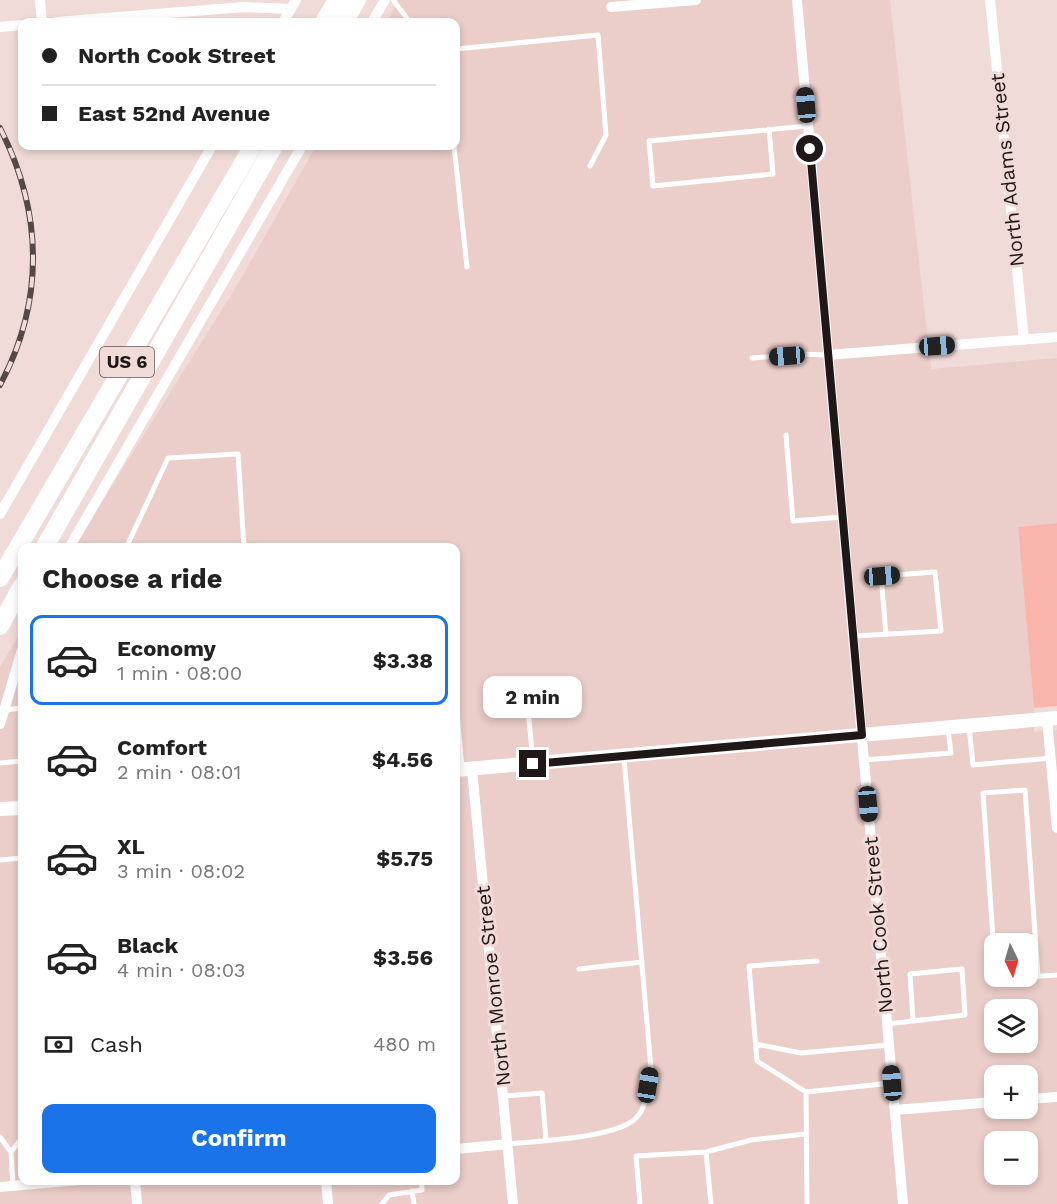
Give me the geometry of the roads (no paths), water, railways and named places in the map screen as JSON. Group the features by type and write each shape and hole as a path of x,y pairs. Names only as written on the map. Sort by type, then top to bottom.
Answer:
{"highway":[{"path":"326,18 337,0"},
{"path":"346,18 357,0"},
{"name":"US 6","path":"20,543 251,150"},
{"name":"US 6","path":"47,543 272,150"},
{"name":"US 6","path":"0,578 18,547"},
{"path":"0,626 18,593"}],"street":[{"path":"40,0 42,18"},
{"path":"374,18 385,0"},
{"path":"611,7 696,0"},
{"name":"North Cook Street","path":"797,0 903,1204"},
{"name":"North Adams Street","path":"990,0 1024,340"},
{"path":"95,18 232,4 293,4 285,18"},
{"path":"0,27 18,25"},
{"path":"0,514 210,150"},
{"path":"72,543 300,150"},
{"path":"828,355 1057,337"},
{"path":"0,724 18,663"},
{"path":"463,770 1052,719 1051,758 1057,828"},
{"name":"North Monroe Street","path":"463,770 504,1096 513,1204"},
{"path":"0,809 18,808"},
{"path":"1038,1098 1057,1097"},
{"path":"895,1110 984,1103"},
{"path":"460,1149 508,1144"},
{"path":"0,1187 24,1185"},
{"path":"136,1185 138,1204"},
{"path":"326,1185 327,1204"}],"lane":[{"path":"393,0 408,18"},
{"path":"460,50 598,35 606,135 590,166"},
{"path":"769,129 773,174 653,186 649,141 769,129 808,126"},
{"path":"454,150 467,267"},
{"path":"752,358 799,354 828,355"},
{"path":"786,435 793,521 842,517"},
{"path":"128,543 168,458 238,453 244,543"},
{"path":"852,636 941,631 935,572 882,576 886,634"},
{"path":"527,699 533,764"},
{"path":"3,710 18,708"},
{"path":"969,726 973,765 1051,758"},
{"path":"864,760 951,753 948,728"},
{"path":"460,750 463,770"},
{"path":"508,1144 610,1132 635,1119 646,1101 651,1070 624,756"},
{"path":"0,763 18,761"},
{"path":"993,933 983,793 1025,790 1035,933"},
{"path":"0,860 18,858"},
{"path":"817,961 749,966 757,1060 806,1092 892,1083"},
{"path":"579,969 642,962"},
{"path":"887,1024 913,1021 965,1015 962,969 910,974 913,1021"},
{"path":"1038,976 1057,975"},
{"path":"756,1044 801,1053 889,1045"},
{"path":"806,1092 807,1204"},
{"path":"504,1096 542,1093 546,1140"},
{"path":"640,1204 636,1156 706,1152 751,1140 806,1134"},
{"path":"0,1137 11,1152 13,1186"},
{"path":"11,1152 18,1143"},
{"path":"706,1152 711,1204"},
{"path":"382,1204 389,1195 422,1190 422,1185"},
{"path":"412,1191 414,1204"}],"railway":[{"path":"0,128 14,160 24,192 31,224 33,256 31,289 25,321 15,353 0,385"}]}
